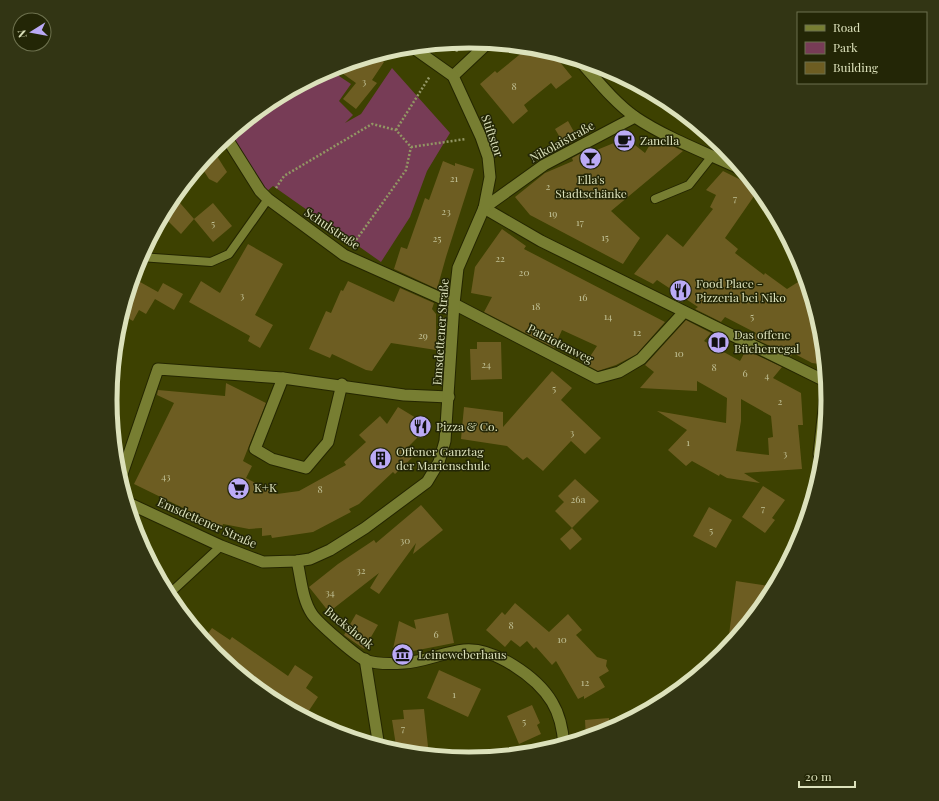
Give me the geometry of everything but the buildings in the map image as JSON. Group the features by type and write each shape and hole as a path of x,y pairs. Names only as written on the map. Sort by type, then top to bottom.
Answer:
{"street":[{"path":"419,52 452,76 482,49"},
{"path":"586,68 607,92 635,117 732,165"},
{"name":"Stiftstor","path":"452,76 481,137 488,157 490,177 484,208"},
{"name":"Nikolaistraße","path":"484,208 544,164 635,117"},
{"name":"Schulstraße","path":"229,142 260,191 268,199 344,255 454,304"},
{"path":"484,208 541,241 821,379"},
{"name":"Emsdettener Straße","path":"133,505 221,546 263,562 297,561 310,559 330,550 365,528 427,482 439,462 445,442 454,304 458,268 484,208"},
{"name":"Patriotenweg","path":"454,304 597,378 619,372 641,359 684,312"},
{"path":"124,469 158,369 283,378 342,384 404,395 449,398"},
{"path":"283,378 255,449 272,459 306,468 328,442 342,384"},
{"name":"Buckshook","path":"297,561 304,592 311,613 323,627 364,660 386,663 406,663 465,650 487,653 499,657 509,662 532,679 552,701 563,732 564,740"},
{"path":"364,660 378,741"}],"lane":[{"path":"655,199 689,185 712,156"},
{"path":"148,258 211,262 229,254 268,199"},
{"path":"172,590 221,546"}],"path":[{"path":"396,130 437,64"},
{"path":"268,199 284,176 372,124 396,130 411,147"},
{"path":"411,147 481,137"},
{"path":"344,255 369,224 406,170 411,147"}],"green space":[{"path":"392,68 450,133 427,171 410,217 381,262 273,186 266,192 233,139 274,107 293,95 338,74 351,84 339,101 353,115 345,123 361,114"}],"place":[{"name":"Zanella","path":"625,141"},
{"name":"Ella's Stadtschänke","path":"591,159"},
{"name":"Food Place - Pizzeria bei Niko","path":"680,291"},
{"name":"Das offene Bücherregal","path":"719,342"},
{"name":"Pizza & Co.","path":"420,427"},
{"name":"Offener Ganztag der Marienschule","path":"380,459"},
{"name":"K+K","path":"239,488"},
{"name":"Leineweberhaus","path":"403,655"}]}
